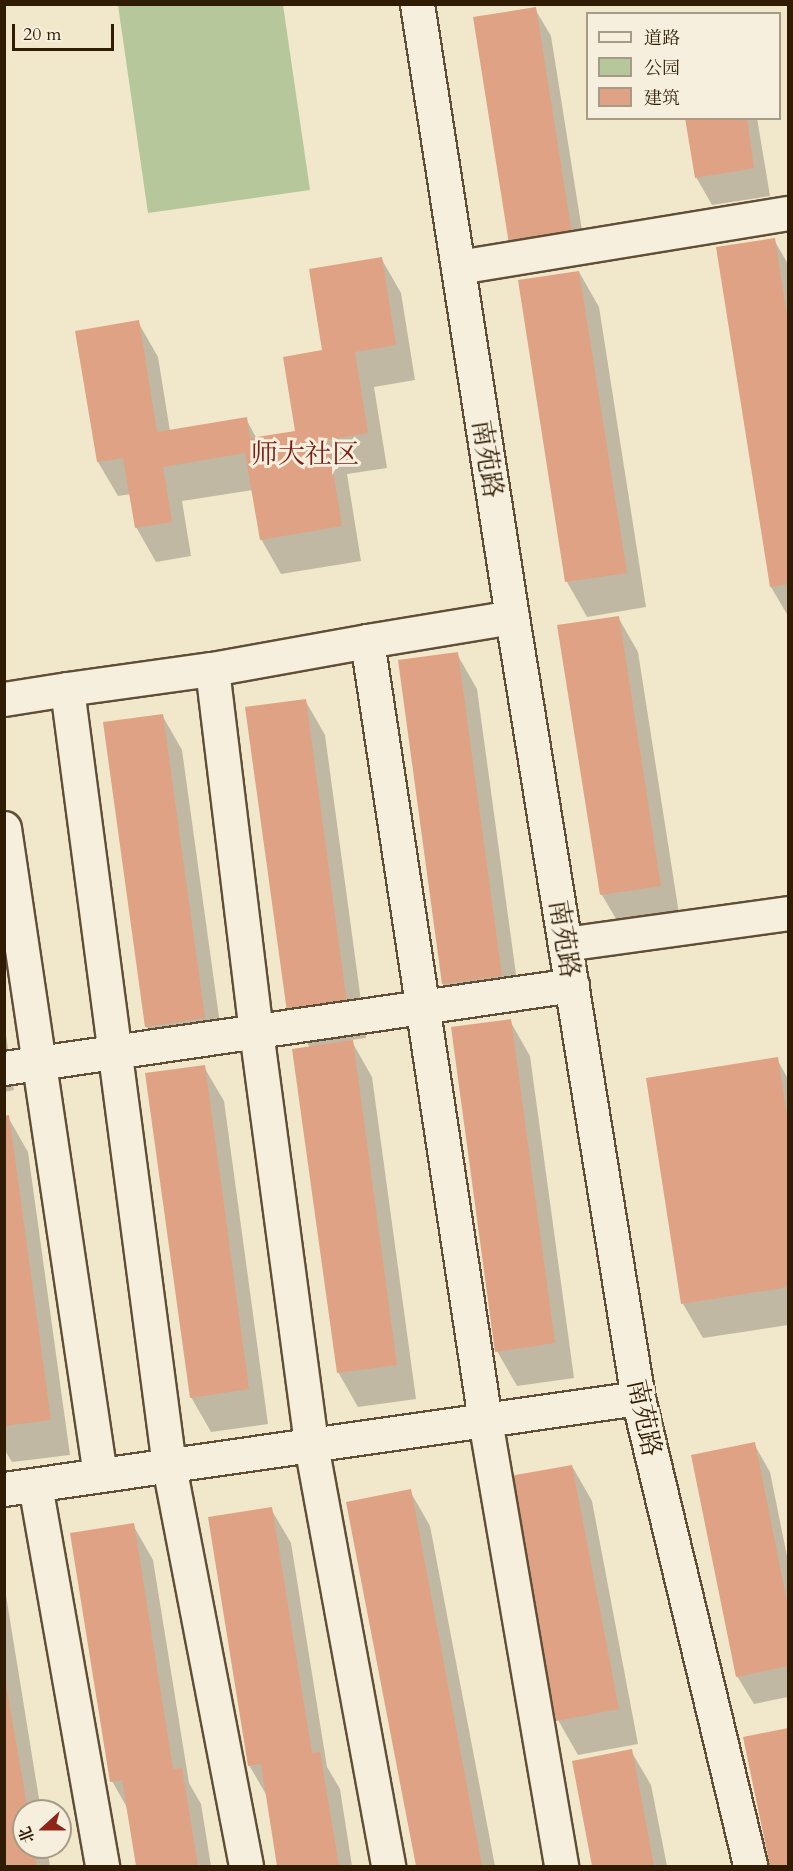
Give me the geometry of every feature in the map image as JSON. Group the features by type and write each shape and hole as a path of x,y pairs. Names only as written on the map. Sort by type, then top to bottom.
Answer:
{"street":[{"name":"南苑路","path":"417,4 512,617 638,1398 750,1866"},
{"path":"458,267 789,213"},
{"path":"4,699 212,669 512,617"},
{"path":"367,641 485,1420 561,1866"},
{"path":"212,669 256,1031 311,1445 387,1866"},
{"path":"67,689 168,1466 246,1866"},
{"path":"4,828 100,1475"},
{"path":"565,945 789,914"},
{"path":"4,1068 572,985"},
{"path":"102,1866 20,1487 638,1398"}],"green space":[{"path":"118,5 283,5 310,190 148,213"}],"building":[{"path":"536,7 572,234 509,244 473,17"},
{"path":"685,120 747,120 754,168 695,178"},
{"path":"775,238 788,323 788,584 770,587 716,247"},
{"path":"382,257 396,345 355,352 368,433 328,440 342,526 260,540 245,453 163,467 172,522 135,528 123,458 97,462 75,331 139,320 157,432 247,417 250,438 295,431 283,357 322,350 309,269"},
{"path":"579,271 627,573 565,582 518,280"},
{"path":"619,616 661,886 600,895 557,625"},
{"path":"458,652 502,976 442,984 398,660"},
{"path":"306,699 347,1004 287,1012 245,707"},
{"path":"163,714 205,1018 145,1027 103,722"},
{"path":"511,1019 555,1343 495,1352 451,1027"},
{"path":"353,1040 397,1365 337,1373 292,1049"},
{"path":"778,1057 788,1124 788,1287 681,1304 646,1078"},
{"path":"205,1065 249,1389 190,1398 145,1073"},
{"path":"9,1115 51,1420 4,1426 4,1116"},
{"path":"755,1442 788,1607 788,1666 736,1677 691,1455"},
{"path":"572,1465 619,1709 556,1721 510,1476"},
{"path":"411,1489 482,1866 416,1866 346,1502"},
{"path":"272,1507 312,1753 320,1752 339,1866 277,1866 261,1764 248,1766 208,1517"},
{"path":"134,1523 173,1769 182,1768 198,1866 136,1866 122,1780 110,1782 70,1533"},
{"path":"4,1673 26,1799 12,1799 12,1859 36,1859 37,1866 4,1866"},
{"path":"788,1728 788,1866 770,1866 743,1737"},
{"path":"632,1749 654,1866 592,1866 572,1761"}],"district":[{"name":"师大社区","path":"305,455"}]}
